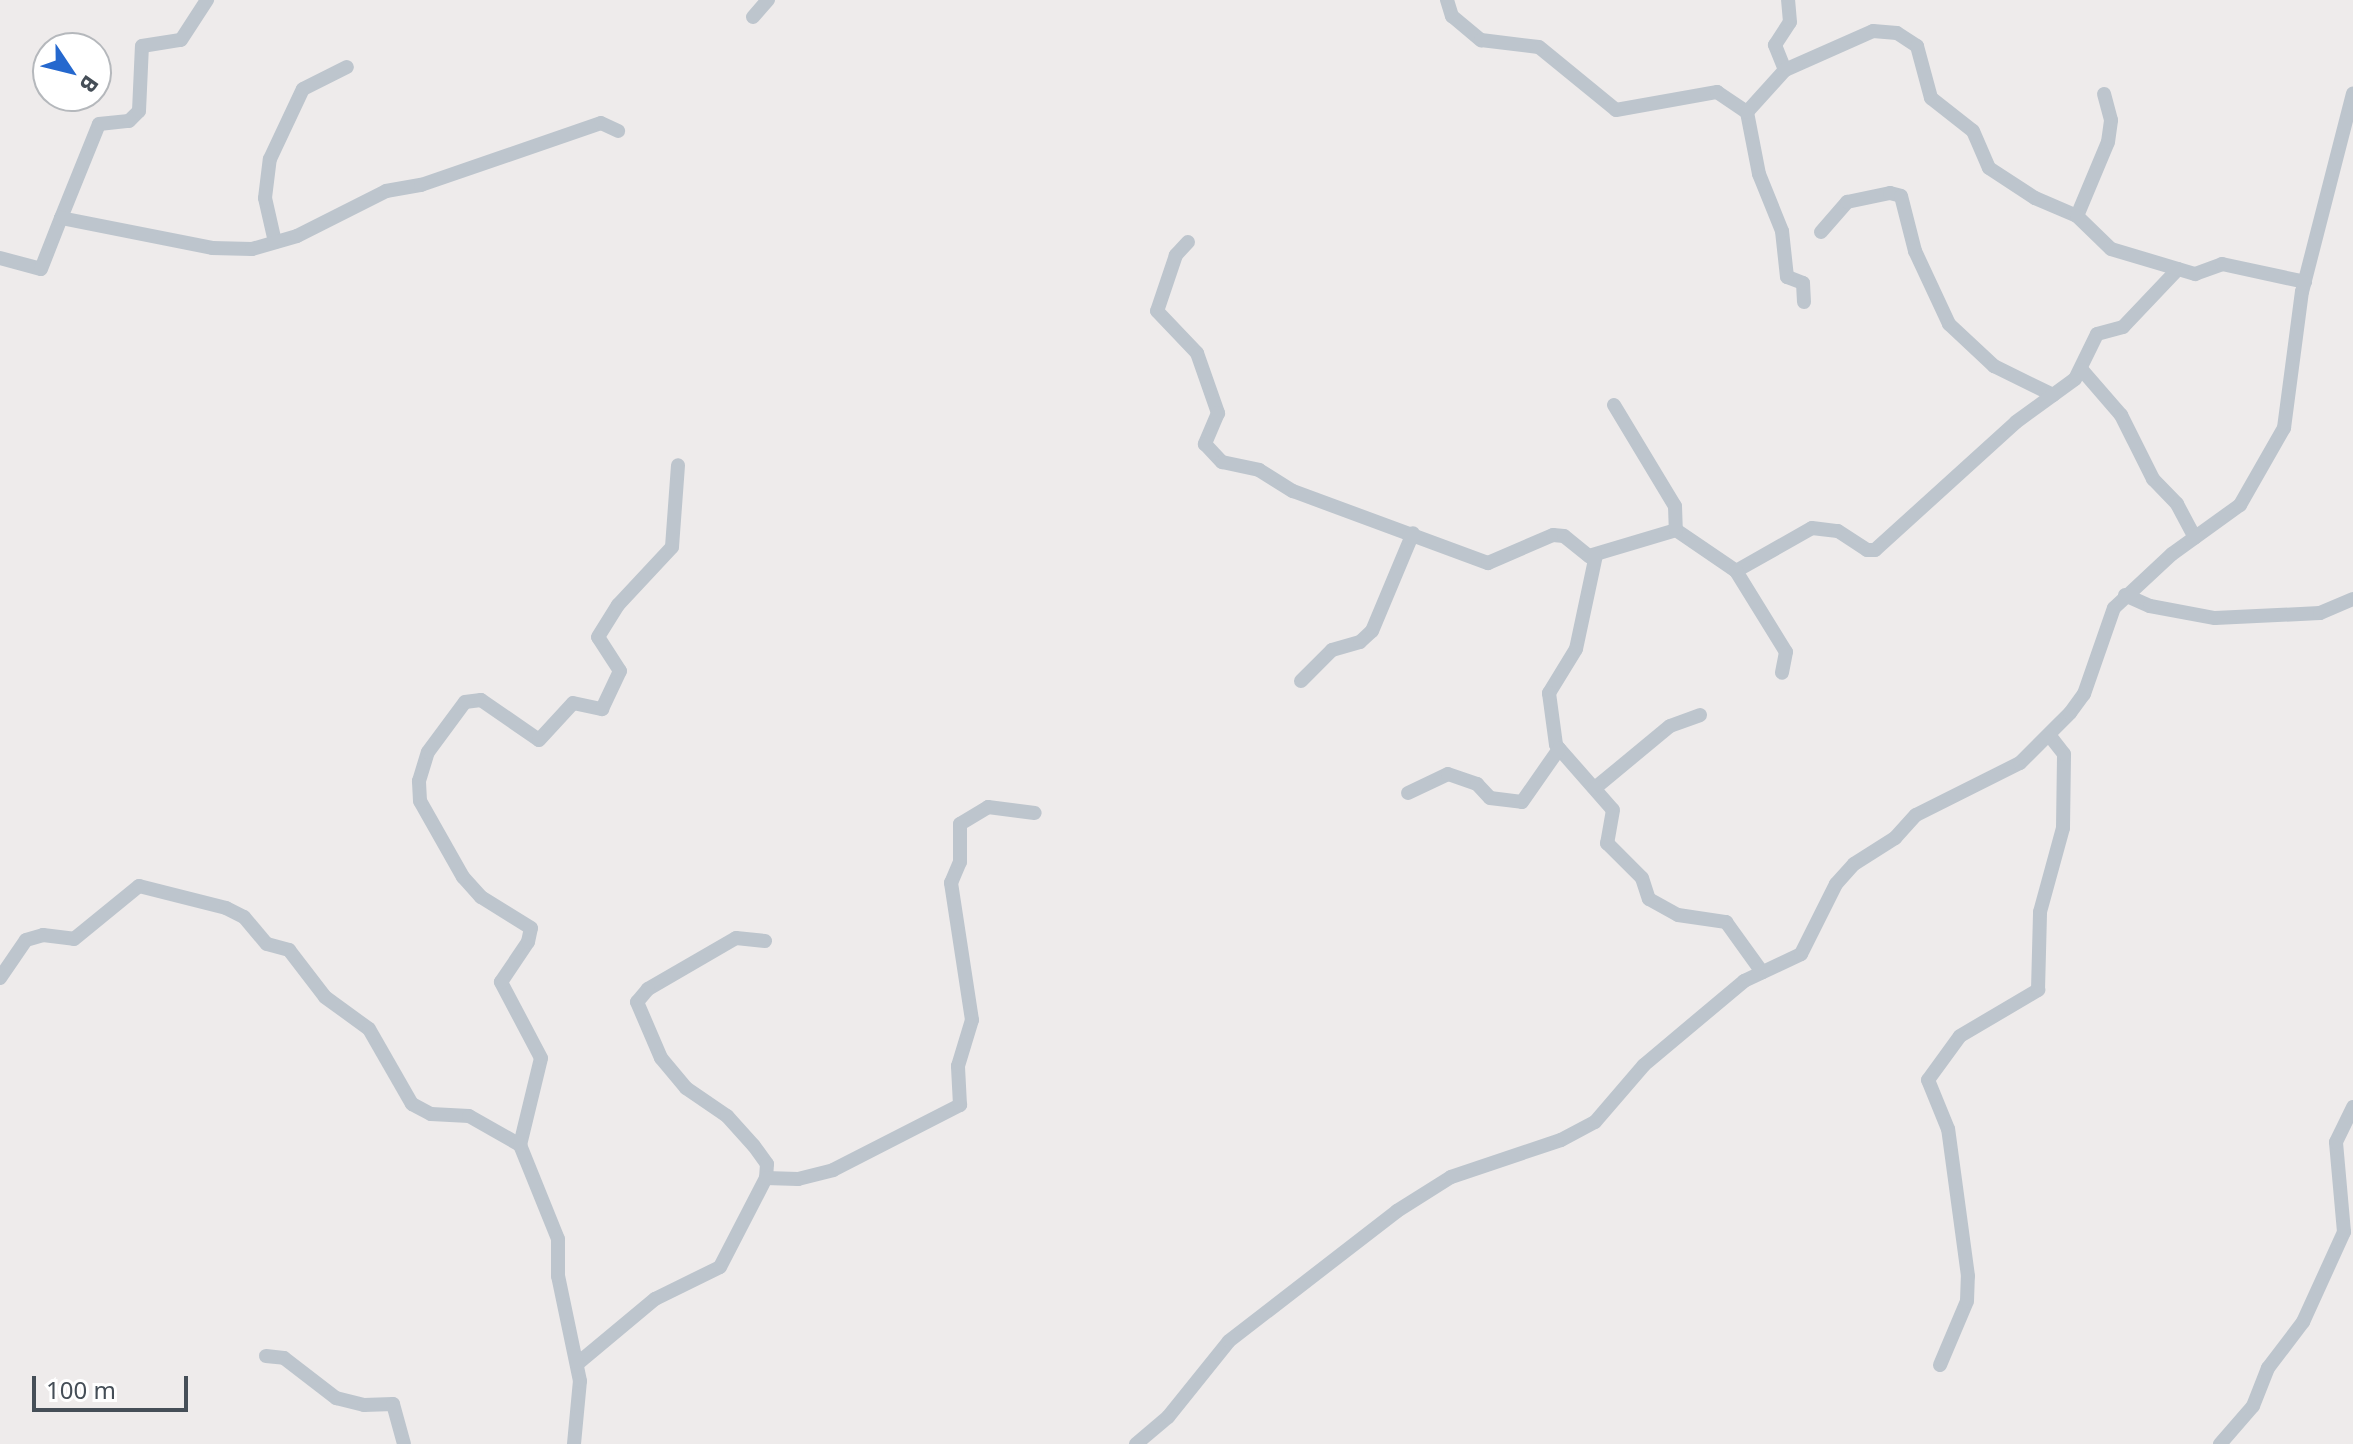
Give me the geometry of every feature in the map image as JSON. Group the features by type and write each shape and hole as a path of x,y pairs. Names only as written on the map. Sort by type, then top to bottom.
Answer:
{"street":[{"path":"0,258 41,269 99,124 129,121 139,111 142,46 181,40 207,0"},
{"path":"753,17 768,0"},
{"path":"1447,0 1452,16 1481,40 1539,47 1616,110 1717,92 1747,112 1759,174 1782,231 1787,277 1803,283 1804,302"},
{"path":"1785,70 1775,45 1790,22 1788,0"},
{"path":"1747,112 1785,70 1861,34 1883,31 1907,37 1919,51 1933,101 1970,127 1989,168 2023,192 2077,216 2111,249 2195,274 2222,264 2305,282"},
{"path":"275,242 265,198 270,159 303,89 347,67"},
{"path":"1136,1444 1168,1417 1223,1347 1344,1249 1451,1177 1561,1140 1595,1122 1644,1065 1744,981 1801,954 1836,884 1854,864 1895,838 1916,815 2020,763 2079,704 2107,620 2125,595 2245,499 2284,428 2305,282 2353,93"},
{"path":"2077,216 2108,142 2111,120 2104,94"},
{"path":"61,218 212,248 242,250 275,242 386,191 421,185 601,123 618,131"},
{"path":"1821,232 1847,202 1890,193 1901,196 1915,251 1949,324 1994,366 2053,395"},
{"path":"1188,242 1176,255 1157,311 1192,345 1218,413 1207,448 1227,465 1259,470 1293,491 1488,563 1553,535 1564,536 1578,552 1596,555 1676,530"},
{"path":"1736,571 1812,528 1838,531 1867,550 1875,550 2016,422 2082,370 2097,334 2123,327 2178,269"},
{"path":"2082,370 2121,415 2153,479 2177,504 2195,538"},
{"path":"1614,405 1675,506 1676,530"},
{"path":"520,1145 542,1065 501,980 528,942 531,928 481,897 463,877 420,801 420,771 465,702 473,699 539,740 573,703 602,709 620,671 598,637 624,597 672,547 678,465"},
{"path":"1676,530 1736,571 1786,652 1782,673"},
{"path":"1301,681 1332,650 1360,642 1372,631 1413,533"},
{"path":"1596,555 1576,649 1549,693 1559,749 1615,813 1607,843 1635,870 1649,899 1678,915 1726,922 1762,972"},
{"path":"2125,595 2150,606 2215,618 2320,613 2353,599"},
{"path":"1595,788 1670,726 1700,715"},
{"path":"1940,1365 1967,1301 1968,1276 1948,1129 1928,1080 1960,1036 2038,990 2040,912 2063,828 2064,754 2049,735"},
{"path":"1408,793 1448,774 1479,786 1490,798 1522,802 1559,749"},
{"path":"766,1178 798,1179 833,1170 960,1105 958,1066 972,1020 951,883 960,862 960,824 988,807 1035,813"},
{"path":"0,978 26,940 43,935 74,939 139,886 226,908 244,917 267,944 289,950 325,997 369,1029 412,1104 431,1114 469,1116 520,1145 554,1221 563,1309 577,1364 580,1413 574,1444"},
{"path":"577,1364 655,1299 720,1267 766,1178 764,1158 730,1119 676,1079 637,1007 648,989 712,949 743,936 765,941"},
{"path":"2220,1444 2253,1406 2268,1368 2303,1322 2344,1232 2336,1142 2353,1107"},
{"path":"266,1356 284,1358 336,1398 364,1405 393,1404 404,1444"}]}
